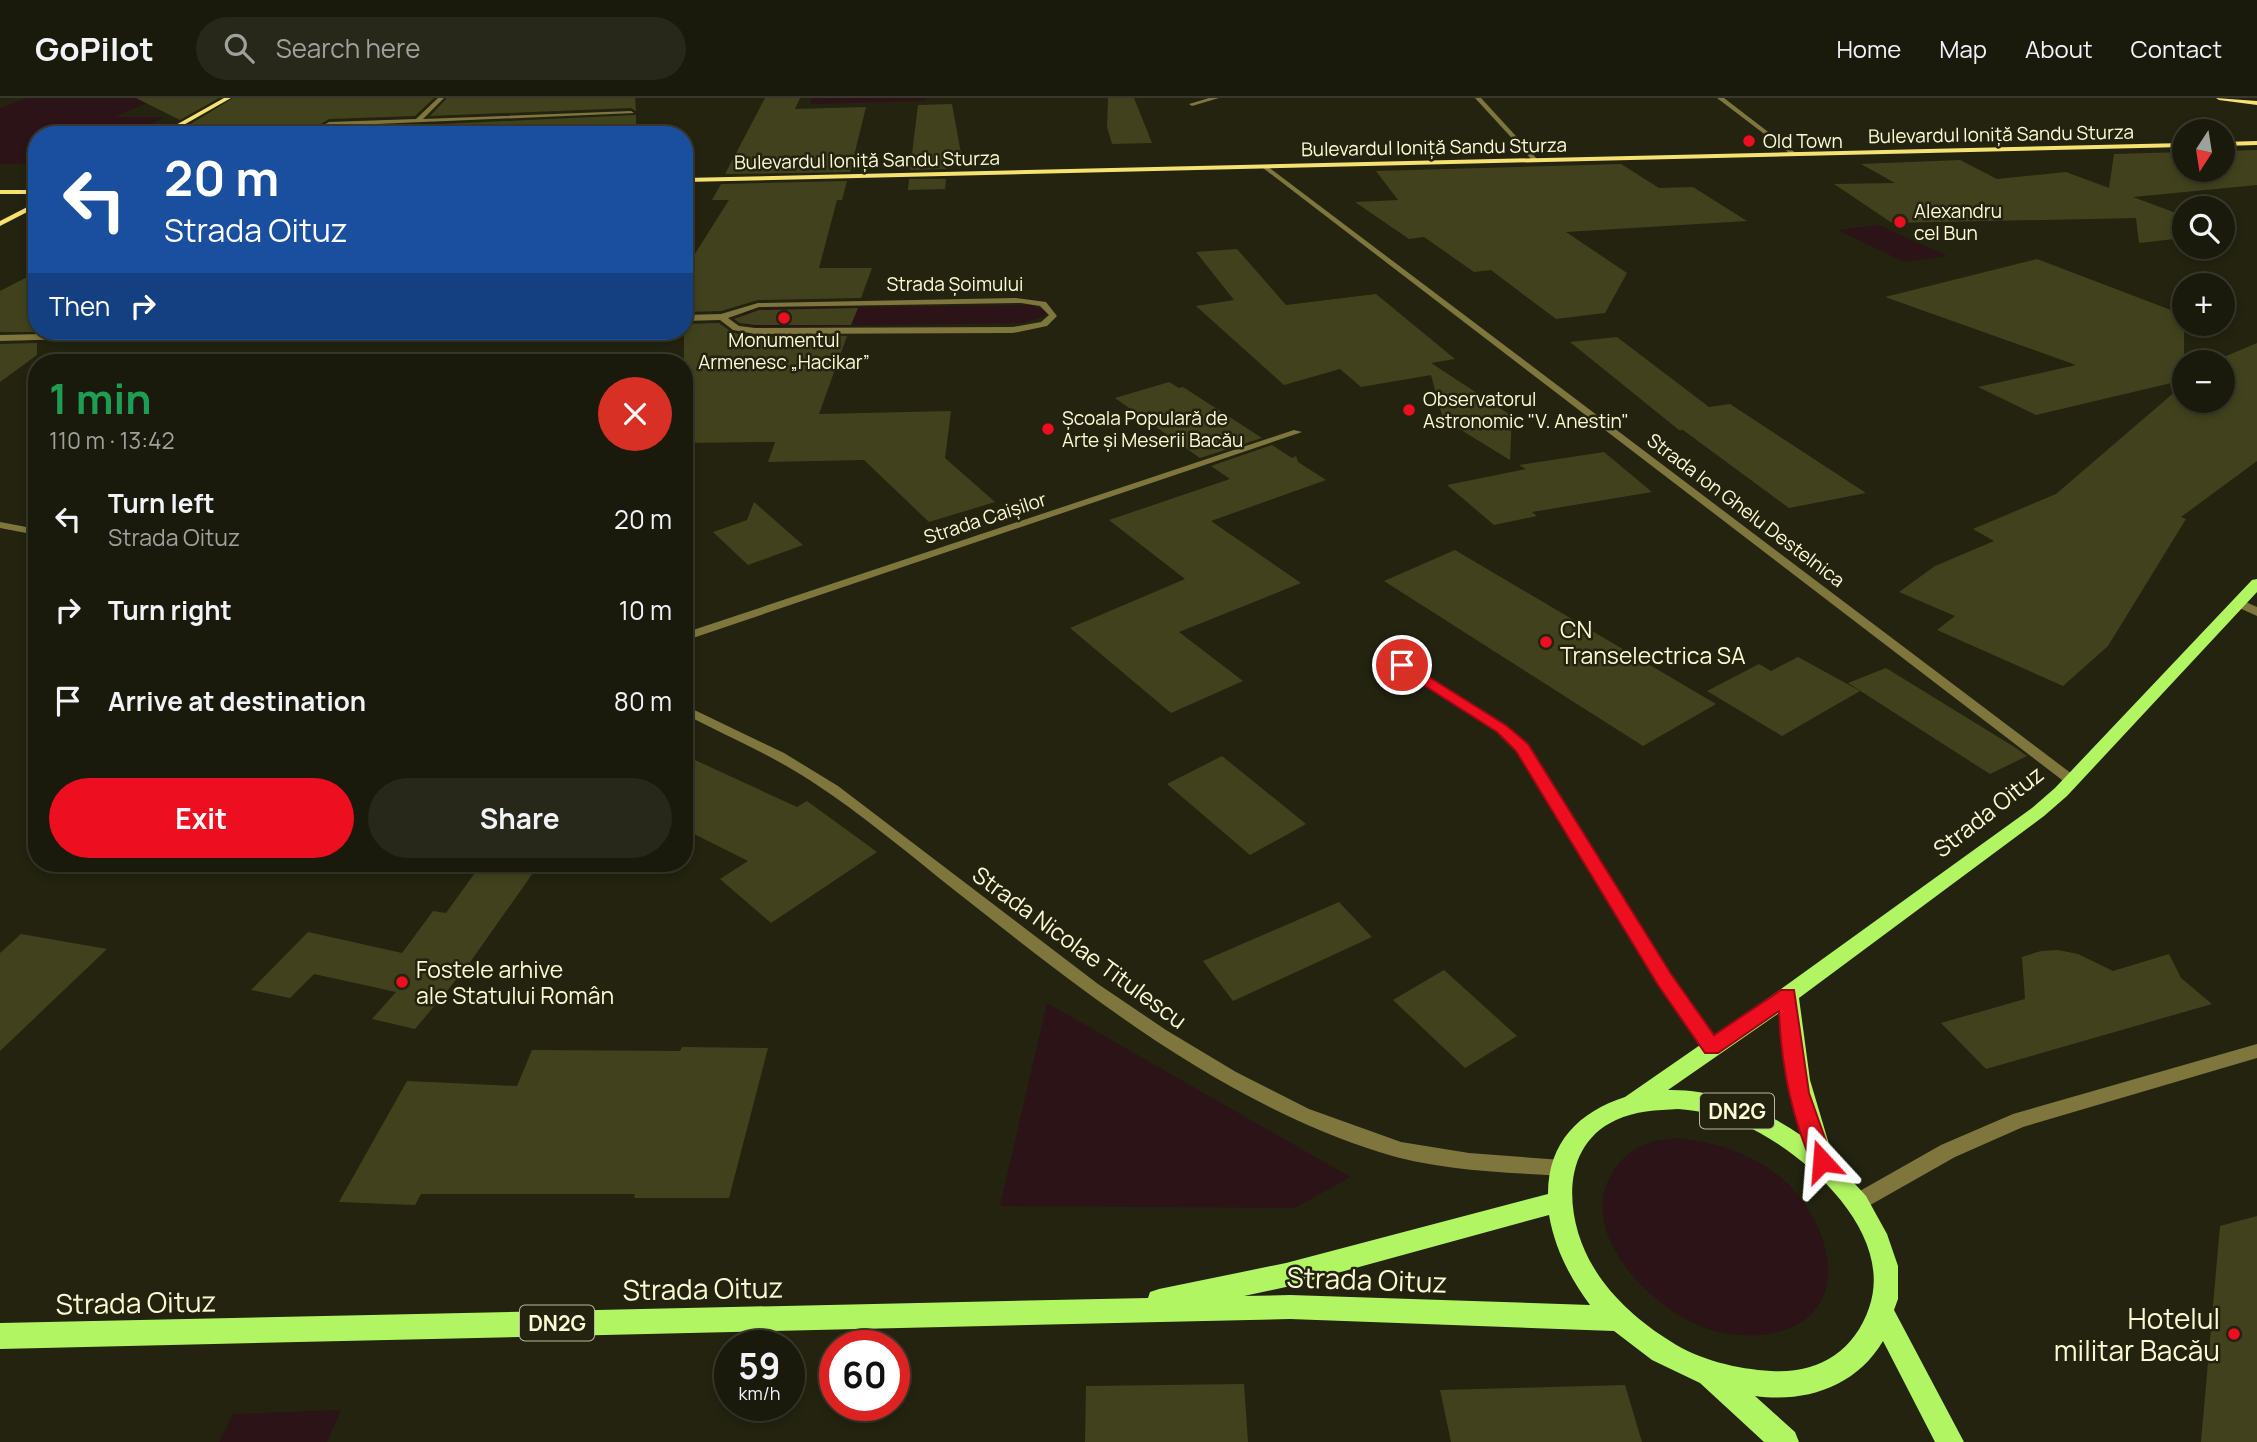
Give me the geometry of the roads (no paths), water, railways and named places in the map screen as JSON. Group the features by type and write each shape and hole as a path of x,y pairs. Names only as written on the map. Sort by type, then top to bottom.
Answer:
{"main road":[{"name":"Strada Oituz","path":"1634,1102 1788,995 2038,812 2257,583"},
{"path":"1788,995 1790,1047 1799,1093 1822,1161"},
{"name":"DN2G","path":"1679,1098 1728,1107 1777,1129 1822,1161 1857,1202 1878,1239 1887,1278 1883,1315 1867,1346 1840,1369 1802,1383 1758,1384 1708,1373 1662,1352 1617,1319 1586,1280 1566,1240 1558,1202 1562,1168 1577,1138 1602,1116 1634,1102 1679,1098"},
{"name":"Strada Oituz","path":"1114,1310 1286,1275 1558,1202"},
{"name":"Strada Oituz","path":"0,1336 1290,1307 1617,1319"},
{"path":"1883,1315 1950,1442"},
{"name":"DN2G","path":"1708,1373 1785,1442"}],"street":[{"path":"177,126 228,98"},
{"path":"416,121 441,98"},
{"path":"1192,104 1216,98"},
{"path":"1478,98 1535,160"},
{"path":"1720,98 1795,155"},
{"path":"2219,98 2257,103"},
{"path":"326,126 631,113"},
{"path":"2235,144 2257,143"},
{"name":"Bulevardul Ioniță Sandu Sturza","path":"693,180 2172,145"},
{"name":"Strada Ion Ghelu Destelnica","path":"1265,167 2071,780"},
{"path":"0,192 28,192"},
{"path":"0,224 28,209"},
{"name":"Strada Șoimului","path":"693,318 722,317 758,305 1016,300 1048,306 1053,316 1035,327 985,330 755,331 736,328 722,317"},
{"path":"0,338 28,337"},
{"name":"Strada Caișilor","path":"693,634 1297,432"},
{"path":"0,525 28,530"},
{"path":"2239,603 2257,612"},
{"path":"1402,665 1502,729 1522,748 1664,980 1712,1047"},
{"name":"Strada Nicolae Titulescu","path":"693,714 831,788 1085,985 1193,1056 1309,1118 1381,1145 1447,1158 1562,1168"},
{"path":"1857,1202 1948,1151 2019,1120 2257,1051"}],"place":[{"name":"Old Town","path":"1749,141"},
{"name":"Alexandru cel Bun","path":"1900,222"},
{"name":"Monumentul Armenesc „Hacikar”","path":"784,318"},
{"name":"Observatorul Astronomic \"V. Anestin\"","path":"1409,410"},
{"name":"Școala Populară de Arte și Meserii Bacău","path":"1048,429"},
{"name":"CN Transelectrica SA","path":"1546,642"},
{"name":"Fostele arhive ale Statului Român","path":"402,982"},
{"name":"Hotelul militar Bacău","path":"2234,1334"}]}
